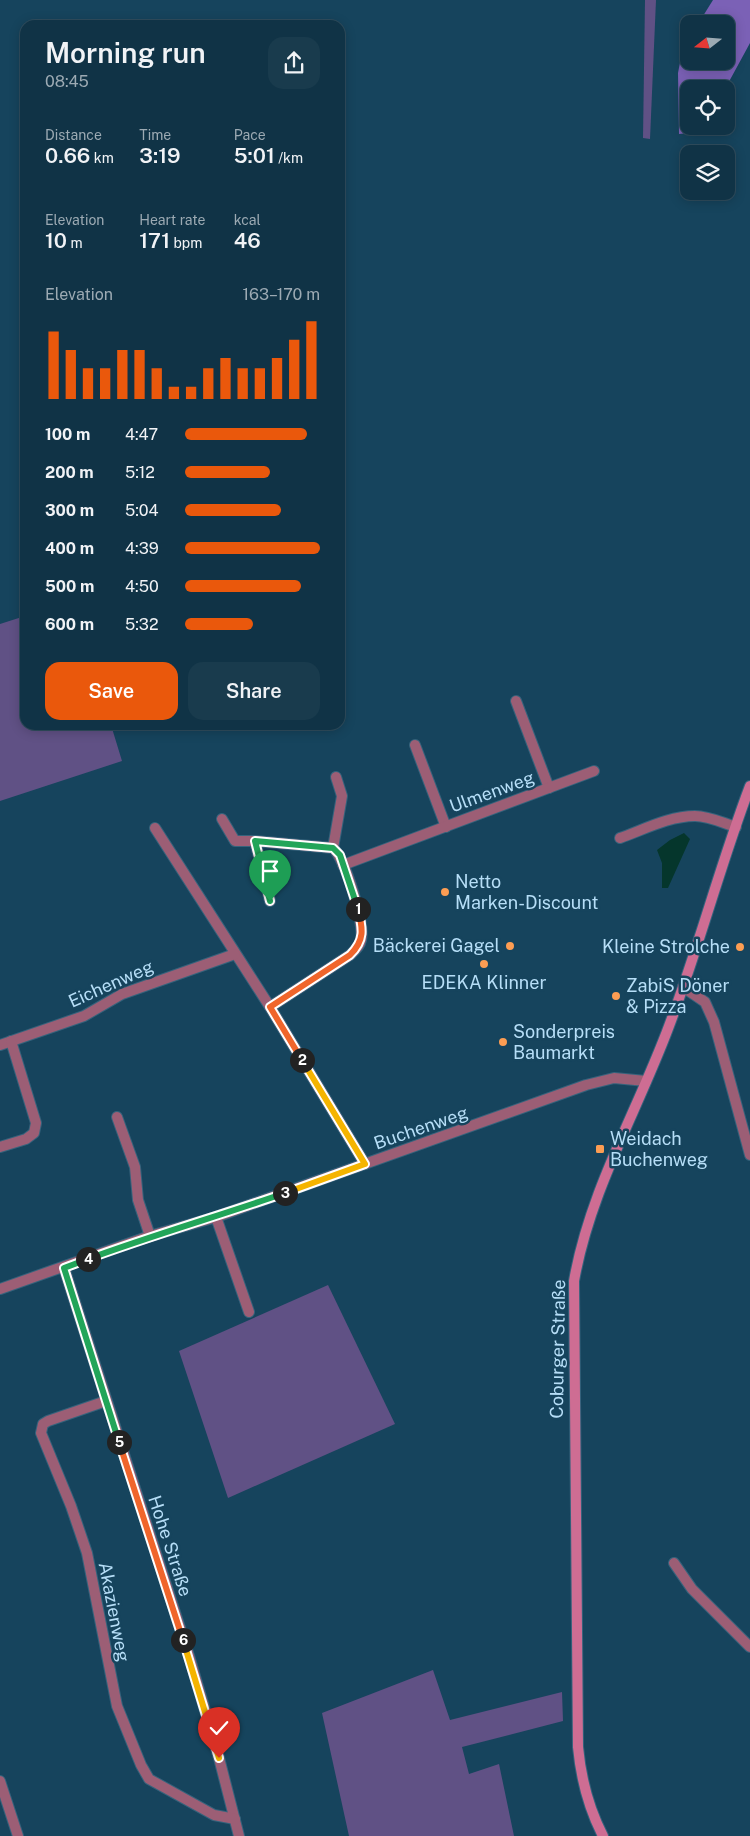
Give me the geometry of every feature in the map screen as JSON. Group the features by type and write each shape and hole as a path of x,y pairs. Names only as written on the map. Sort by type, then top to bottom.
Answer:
{"main road":[{"name":"Coburger Straße","path":"603,1836 592,1817 581,1778 578,1747 573,1300 579,1254 595,1199 669,1028 750,786"}],"street":[{"name":"Ulmenweg","path":"516,701 550,788"},
{"name":"Ulmenweg","path":"415,745 446,826"},
{"name":"Ulmenweg","path":"343,865 594,771"},
{"path":"333,848 342,796 336,777"},
{"path":"620,838 669,820 691,816 706,818 736,827"},
{"path":"222,819 235,841 333,848 340,855 359,912 362,934 359,946 350,955 270,1007"},
{"path":"155,828 270,1007 365,1164"},
{"path":"255,841 270,901"},
{"name":"Eichenweg","path":"0,1045 84,1016 122,994 235,954"},
{"path":"683,987 705,1002 714,1022 750,1155"},
{"path":"0,1147 26,1139 34,1133 36,1123 11,1041"},
{"name":"Buchenweg","path":"0,1289 64,1268 150,1236 216,1217 586,1085 614,1078 646,1080"},
{"path":"117,1117 135,1168 138,1200 150,1236"},
{"path":"216,1217 249,1312"},
{"name":"Hohe Straße","path":"64,1268 189,1656 239,1836"},
{"name":"Akazienweg","path":"106,1401 48,1421 43,1424 41,1433 72,1506 87,1553 117,1706 140,1765 149,1779 214,1815 235,1820"},
{"path":"674,1564 692,1589 750,1648"},
{"path":"0,1780 18,1836"}],"shaded area":[{"path":"645,0 656,0 650,139 643,138"},
{"path":"713,0 750,0 750,43 730,80 680,80 679,134 678,73 680,62 680,70 735,70 735,15 704,15"},
{"path":"20,618 20,730 113,730 122,761 0,801 0,624"},
{"path":"684,833 690,839 668,888 662,888 662,863 657,850 670,840"},
{"path":"328,1285 395,1424 228,1498 179,1351"},
{"path":"433,1670 450,1720 562,1692 563,1721 462,1747 469,1774 499,1764 514,1836 349,1836 322,1713"}],"place":[{"name":"Netto Marken-Discount","path":"445,892"},
{"name":"Bäckerei Gagel","path":"510,946"},
{"name":"Kleine Strolche","path":"740,947"},
{"name":"EDEKA Klinner","path":"484,964"},
{"name":"ZabiS Döner & Pizza","path":"616,996"},
{"name":"Sonderpreis Baumarkt","path":"503,1042"},
{"name":"Weidach Buchenweg","path":"600,1149"}],"route":[{"path":"219,1758 189,1656 64,1268 150,1236 216,1217 365,1164 270,1007 350,955 359,946 362,934 359,912 340,855 328,846 255,841 270,901"}]}
